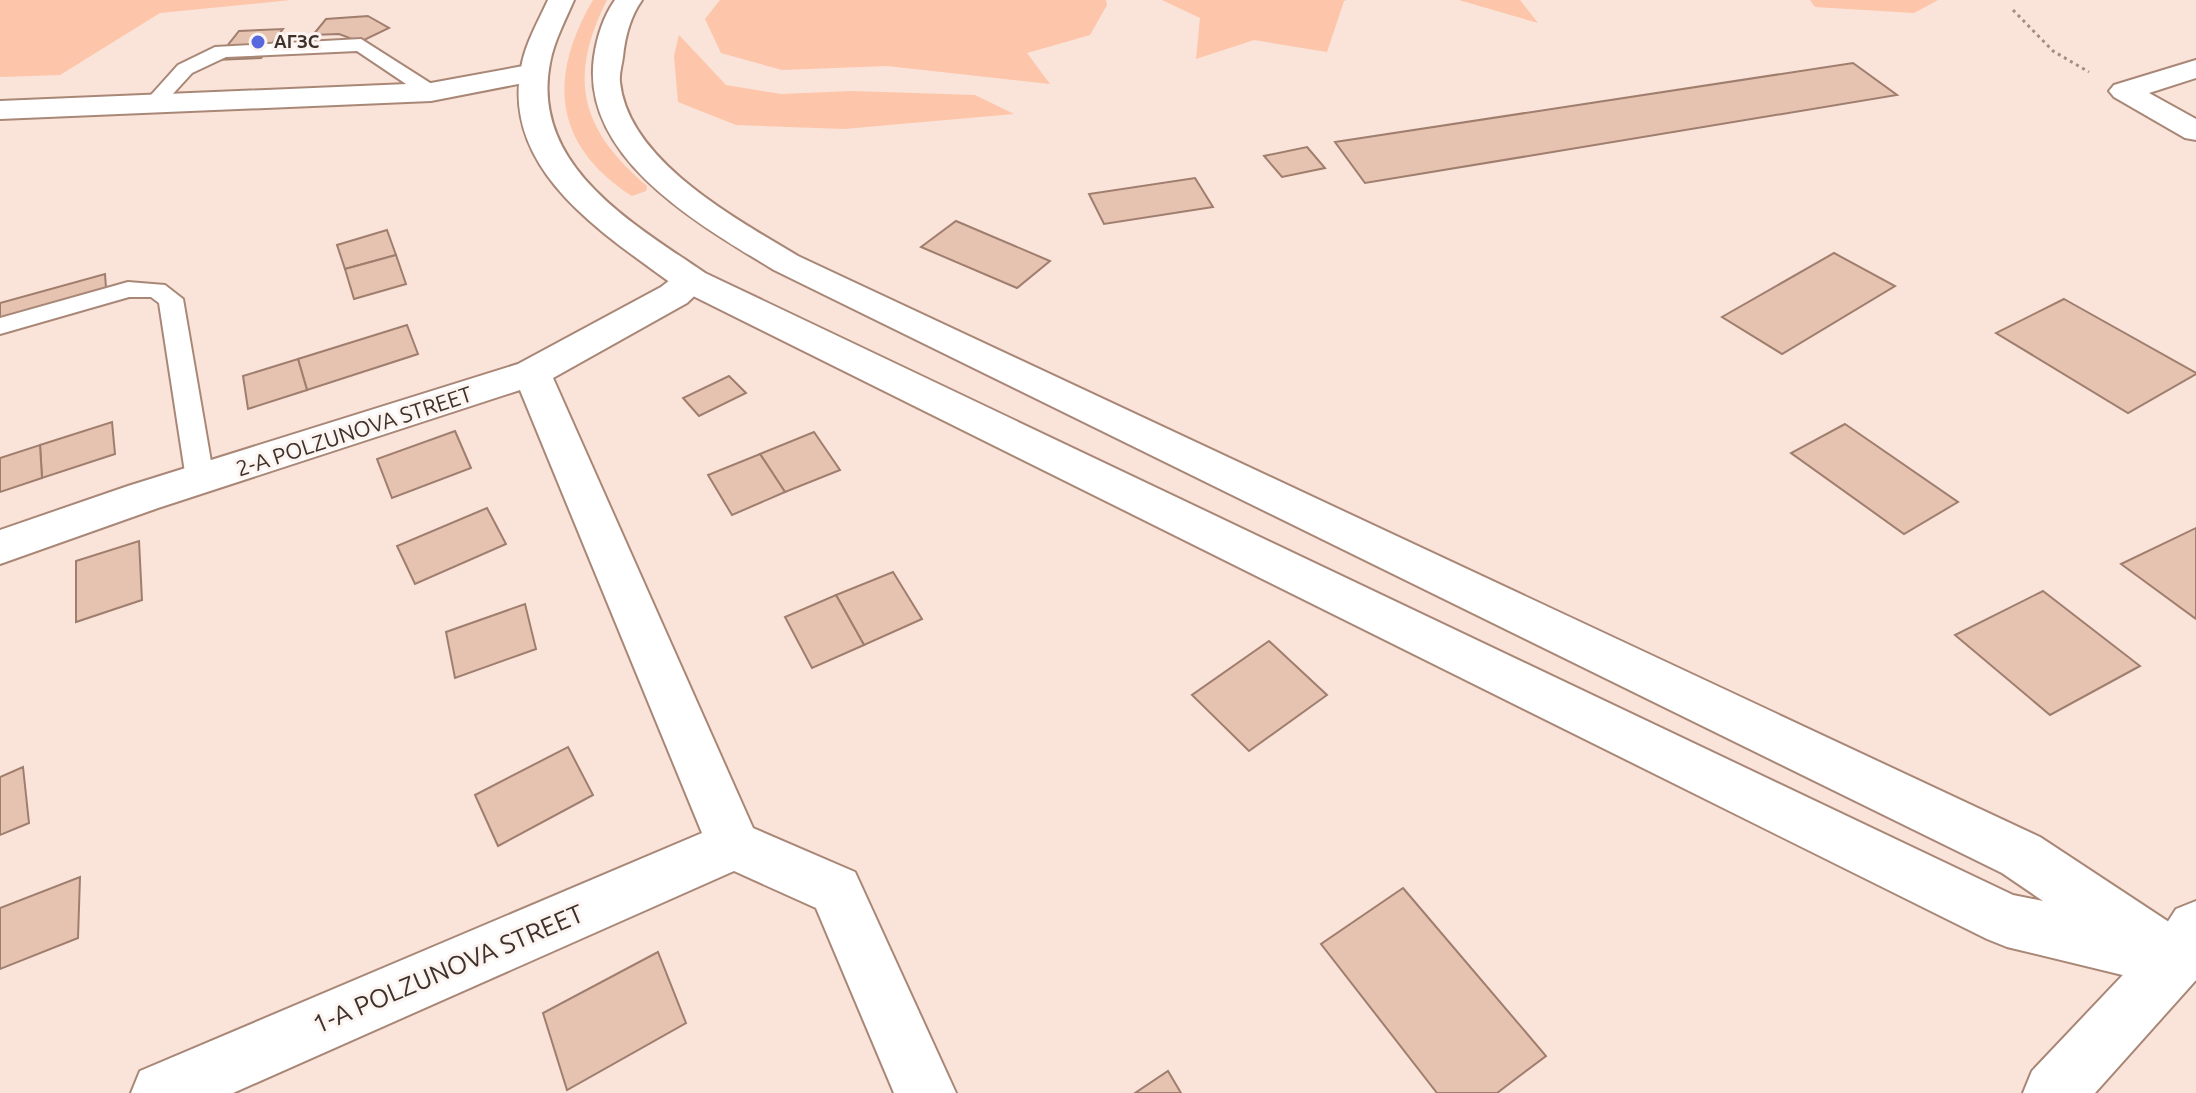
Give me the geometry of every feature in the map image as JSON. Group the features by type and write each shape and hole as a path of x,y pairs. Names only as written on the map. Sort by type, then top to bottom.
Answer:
{"main road":[{"path":"561,0 534,73 534,122 550,160 578,196 692,281 2007,920 2189,954"},
{"path":"629,0 620,11 604,63 612,115 643,161 747,239 786,263 2021,855 2189,954"},
{"path":"2124,91 2196,69"},
{"path":"0,110 431,92 534,73"},
{"path":"2124,91 2196,131"},
{"name":"2-A POLZUNOVA STREET","path":"0,547 200,479 532,373 674,295 692,281"},
{"path":"532,373 734,845 836,890 925,1093"},
{"name":"1-A POLZUNOVA STREET","path":"162,1093 734,845"},
{"path":"2054,1093 2189,954"}],"lane":[{"path":"153,104 185,69 222,51 361,45 431,92"},
{"path":"0,326 128,289 156,290 171,299 200,479"}],"path":[{"path":"2013,10 2053,51 2124,91"}],"shaded area":[{"path":"0,0 291,0 160,13 60,75 0,77"},
{"path":"593,0 607,0 587,55 587,102 607,144 647,186 646,191 632,196 586,155 573,132 566,108 565,82 569,56"},
{"path":"720,0 1106,0 1107,5 1090,35 1027,53 1050,84 887,66 782,70 721,53 705,19"},
{"path":"1162,0 1347,0 1344,1 1327,52 1254,40 1196,59 1200,18"},
{"path":"1459,0 1520,0 1538,23"},
{"path":"1810,0 1938,0 1914,13 1815,7"},
{"path":"679,35 726,85 781,94 852,91 975,95 1014,114 844,129 736,125 678,102 674,56"}],"building":[{"path":"368,16 389,28 360,42 339,34 313,35 326,19"},
{"path":"283,29 261,58 216,60 239,31"},
{"path":"1853,63 1897,95 1365,183 1335,142"},
{"path":"1307,147 1325,168 1282,177 1264,156"},
{"path":"1195,178 1213,207 1104,224 1089,194"},
{"path":"956,221 1050,261 1017,288 921,247"},
{"path":"387,230 396,255 345,269 337,245"},
{"path":"1834,253 1895,286 1782,354 1722,317"},
{"path":"396,255 406,284 354,299 345,269"},
{"path":"105,274 106,288 0,318 0,303"},
{"path":"2064,299 2196,374 2128,413 1996,333"},
{"path":"407,325 418,354 307,390 298,359"},
{"path":"298,359 307,390 248,409 243,376"},
{"path":"729,376 746,393 699,416 683,398"},
{"path":"112,422 115,454 42,478 40,445"},
{"path":"1845,424 1958,502 1904,534 1791,453"},
{"path":"455,431 471,468 392,498 377,459"},
{"path":"814,432 840,470 785,492 760,454"},
{"path":"40,445 42,478 0,492 0,458"},
{"path":"760,454 785,492 732,515 708,475"},
{"path":"487,508 506,544 415,584 397,546"},
{"path":"2196,528 2196,619 2121,564"},
{"path":"139,541 142,600 76,622 76,561"},
{"path":"893,572 922,619 864,645 836,595"},
{"path":"2043,591 2140,666 2050,715 1955,635"},
{"path":"836,595 864,645 812,668 785,617"},
{"path":"525,604 536,649 455,678 446,632"},
{"path":"1269,641 1327,695 1249,751 1192,695"},
{"path":"568,747 593,795 498,846 475,795"},
{"path":"23,767 29,823 0,835 0,777"},
{"path":"80,877 78,938 0,969 0,908"},
{"path":"1403,888 1546,1056 1497,1093 1437,1093 1321,944"},
{"path":"658,952 686,1023 567,1090 543,1013"},
{"path":"1168,1071 1181,1093 1135,1093"}],"place":[{"name":"АГЗС","path":"258,42"}]}
